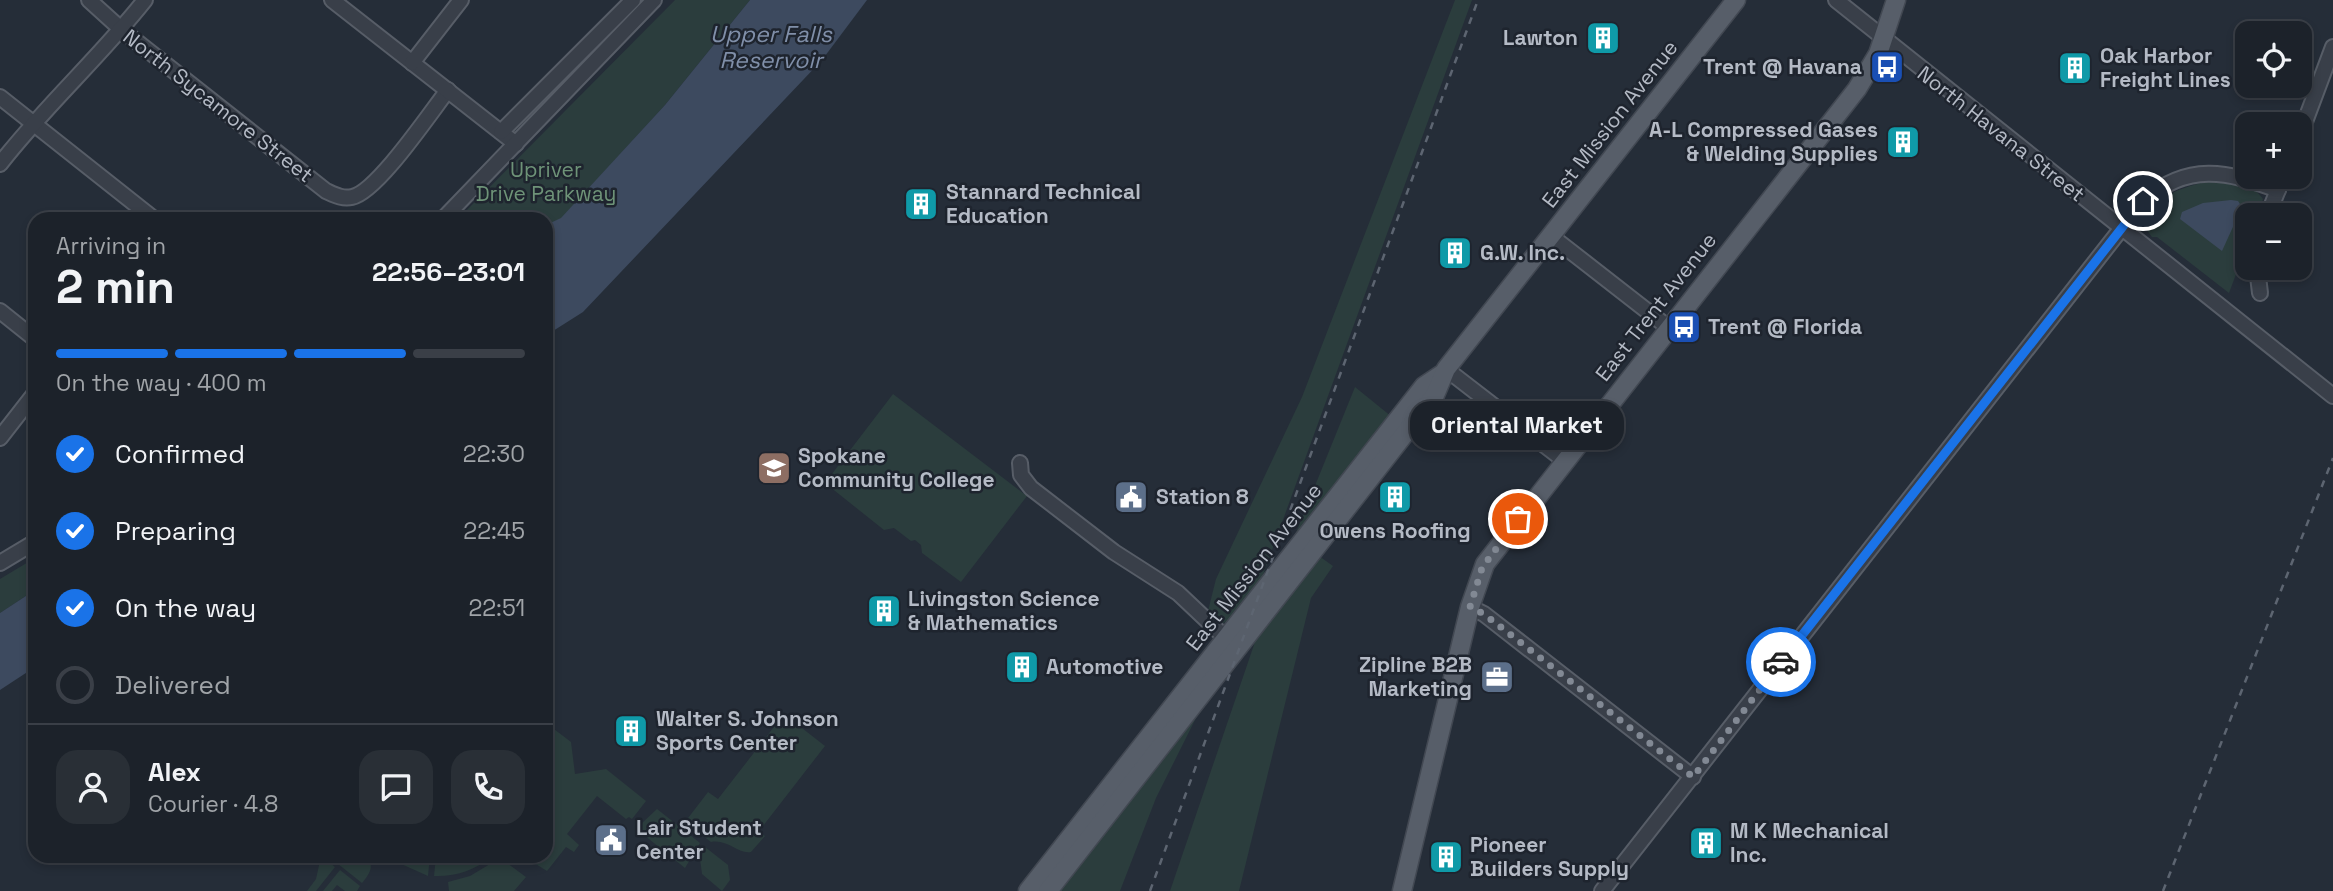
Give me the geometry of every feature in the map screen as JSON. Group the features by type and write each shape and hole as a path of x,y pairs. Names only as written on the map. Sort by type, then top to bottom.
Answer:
{"main road":[{"name":"East Mission Avenue","path":"1048,891 1424,386 1444,372 1736,0"},
{"name":"East Trent Avenue","path":"1402,891 1470,607 1477,581 1488,559 1857,89 1884,41 1896,0"},
{"name":"East Mission Avenue","path":"1028,891 1232,644"}],"street":[{"name":"North Sycamore Street","path":"89,0 122,30 326,191 340,198 354,197 375,183 448,90"},
{"path":"0,164 32,123 122,30 145,0"},
{"path":"332,0 516,144"},
{"path":"412,63 461,0"},
{"path":"501,132 633,0"},
{"path":"450,212 654,0"},
{"name":"North Havana Street","path":"1836,0 1884,41 2333,396"},
{"path":"2309,112 2333,47"},
{"path":"0,97 145,212"},
{"path":"1602,891 2121,228 2152,193 2187,176 2224,173 2235,175"},
{"path":"1551,236 1669,328"},
{"path":"2258,280 2260,293"},
{"path":"0,311 28,333"},
{"path":"1444,372 1565,461"},
{"path":"0,438 28,402"},
{"path":"1020,463 1021,475 1031,488 1114,552 1178,593 1232,644"},
{"path":"0,563 28,546"},
{"path":"1470,607 1494,622 1693,777"}],"green space":[{"name":"Upriver Drive Parkway","path":"675,0 750,0 665,105 561,219 553,222 553,212 465,212"},
{"path":"1455,0 1472,0 1260,583 1229,621 1223,623 1208,611 1216,579 1302,397"},
{"path":"2206,182 2229,182 2235,183 2235,189 2252,189 2263,199 2262,203 2235,203 2235,277 2229,293 2157,237 2152,237 2146,226 2146,216 2151,207 2184,188"},
{"path":"1355,387 1392,417 1289,550"},
{"path":"893,394 1027,496 961,582 922,553 921,545 915,540 911,541 894,528 884,530 825,483"},
{"path":"1319,556 1333,566 1311,598 1239,891 1170,891 1258,633"},
{"path":"28,562 28,595 0,613 0,579"},
{"path":"1203,704 1156,798 1120,891 1057,891"},
{"path":"784,714 825,746 759,831 765,836 751,852 711,842 685,822 708,792 718,799"},
{"path":"553,728 571,742 575,774 606,769 646,801 632,819 626,819 597,796 567,834 579,845 574,852 566,847 547,871 534,863 553,863"},
{"path":"657,809 700,843 685,868 639,831 642,827 640,825"},
{"path":"705,847 728,865 730,880 722,891 702,874 700,859"},
{"path":"319,863 330,863 335,867 316,891 307,891 316,879"},
{"path":"337,863 370,863 370,869 362,883"},
{"path":"399,863 429,863 428,876"},
{"path":"435,863 482,863 465,872 434,876"},
{"path":"492,863 507,863 526,877 514,891 449,891 448,882 470,876"},
{"path":"340,870 360,886 357,891 345,891 337,885 332,891 323,891"}],"water":[{"name":"Upper Falls Reservoir","path":"750,0 867,0 822,60 583,312 553,331 553,222 561,218 665,105"},
{"path":"2231,200 2239,203 2235,203 2235,222 2222,251 2180,219 2182,212 2203,203"},
{"path":"28,595 28,672 0,690 0,613"}],"railway":[{"path":"1150,891 1478,0"},
{"path":"2163,891 2333,458"}],"way so far":[{"path":"1518,519 1482,568 1470,607 1484,614 1693,777 1781,662"}],"place":[{"name":"Lawton","path":"1603,38"},
{"name":"Trent @ Havana","path":"1887,67"},
{"name":"Oak Harbor Freight Lines","path":"2075,68"},
{"name":"A-L Compressed Gases & Welding Supplies","path":"1903,142"},
{"name":"Stannard Technical Education","path":"921,204"},
{"name":"G.W. Inc.","path":"1455,253"},
{"name":"Trent @ Florida","path":"1684,327"},
{"name":"Spokane Community College","path":"774,468"},
{"name":"Station 8","path":"1131,497"},
{"name":"Owens Roofing","path":"1395,497"},
{"name":"Oriental Market","path":"1518,519"},
{"name":"Livingston Science & Mathematics","path":"884,611"},
{"name":"Automotive","path":"1022,667"},
{"name":"Zipline B2B Marketing","path":"1497,677"},
{"name":"Walter S. Johnson Sports Center","path":"631,731"},
{"name":"Lair Student Center","path":"611,840"},
{"name":"M K Mechanical Inc.","path":"1706,843"},
{"name":"Pioneer Builders Supply","path":"1446,857"}],"route":[{"path":"1781,662 2143,201"}]}
